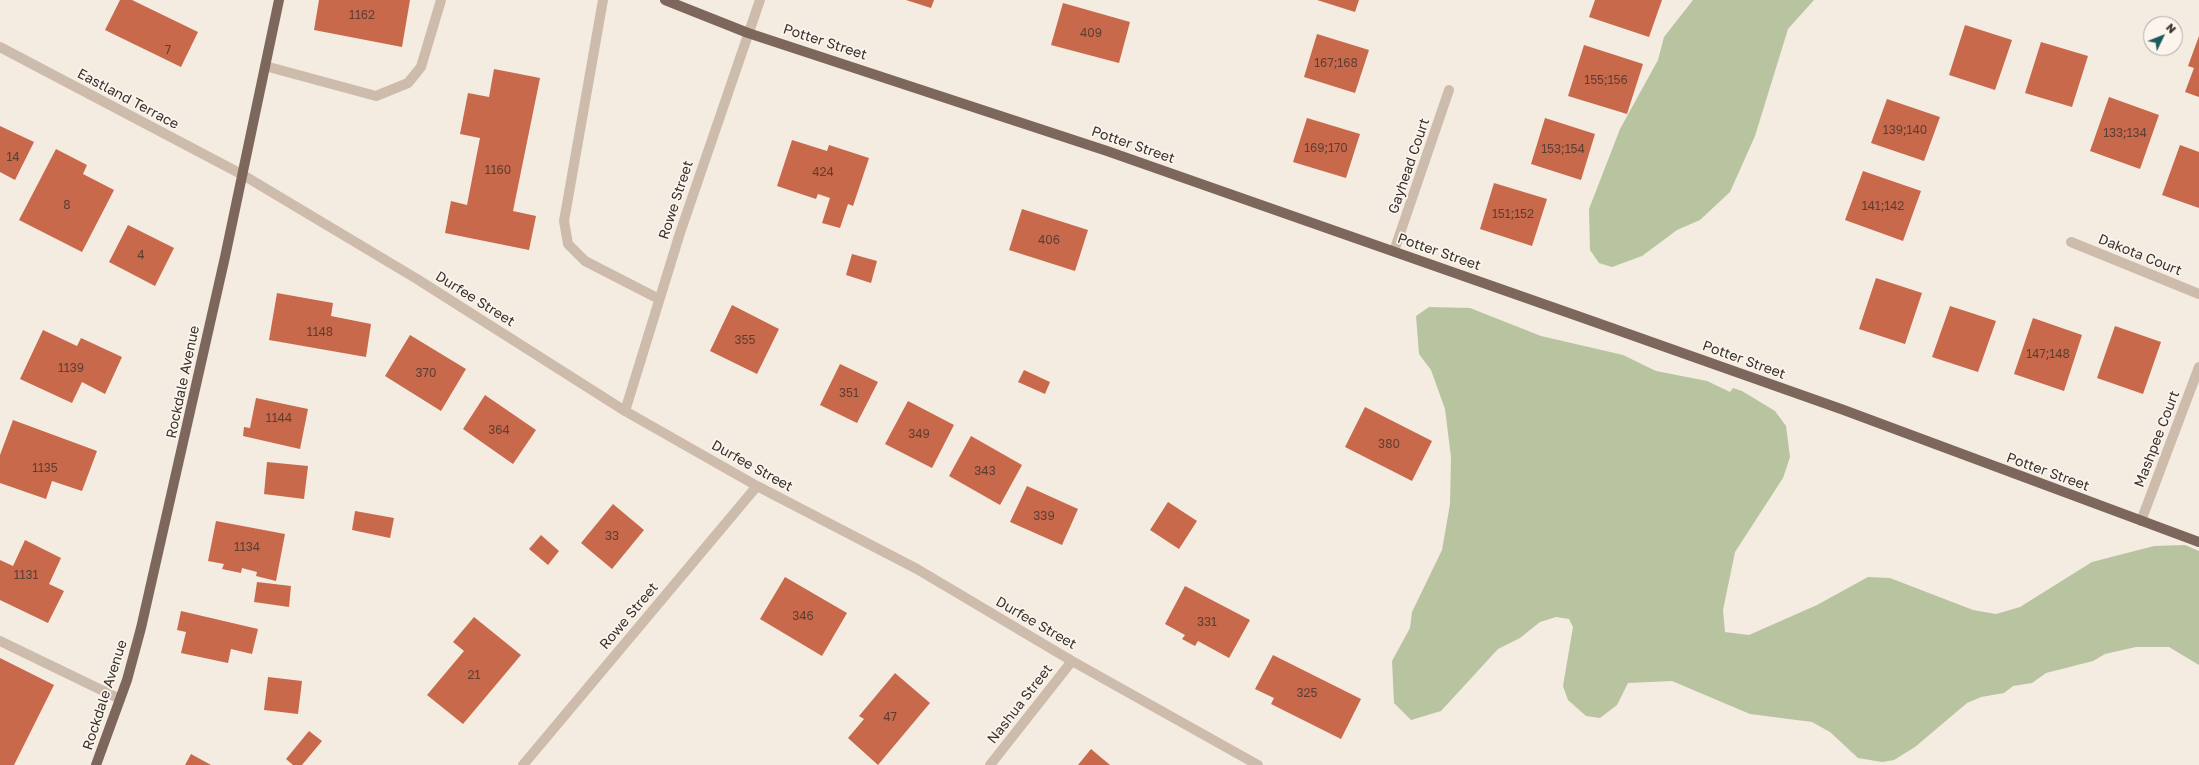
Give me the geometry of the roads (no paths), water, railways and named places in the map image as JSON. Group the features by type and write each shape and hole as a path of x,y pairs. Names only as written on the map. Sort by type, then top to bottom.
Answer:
{"main road":[{"name":"Rockdale Avenue","path":"96,765 120,699 145,613 243,174 279,0"},
{"name":"Potter Street","path":"665,0 748,32 1107,151 1394,251 1840,409 2199,542"}],"street":[{"path":"265,66 376,96 408,83 421,67 441,0"},
{"path":"603,0 564,221 568,244 585,261 659,299"},
{"name":"Rowe Street","path":"625,411 659,299 760,0"},
{"name":"Eastland Terrace","path":"0,47 243,174"},
{"name":"Gayhead Court","path":"1394,251 1450,90"},
{"name":"Durfee Street","path":"243,174 417,279 625,411 757,486 917,569 1072,661 1258,765"},
{"name":"Dakota Court","path":"2071,242 2199,294"},
{"name":"Mashpee Court","path":"2141,521 2199,367"},
{"name":"Rowe Street","path":"523,765 757,486"},
{"path":"0,642 120,699"},
{"name":"Nashua Street","path":"990,765 1072,661"}]}
